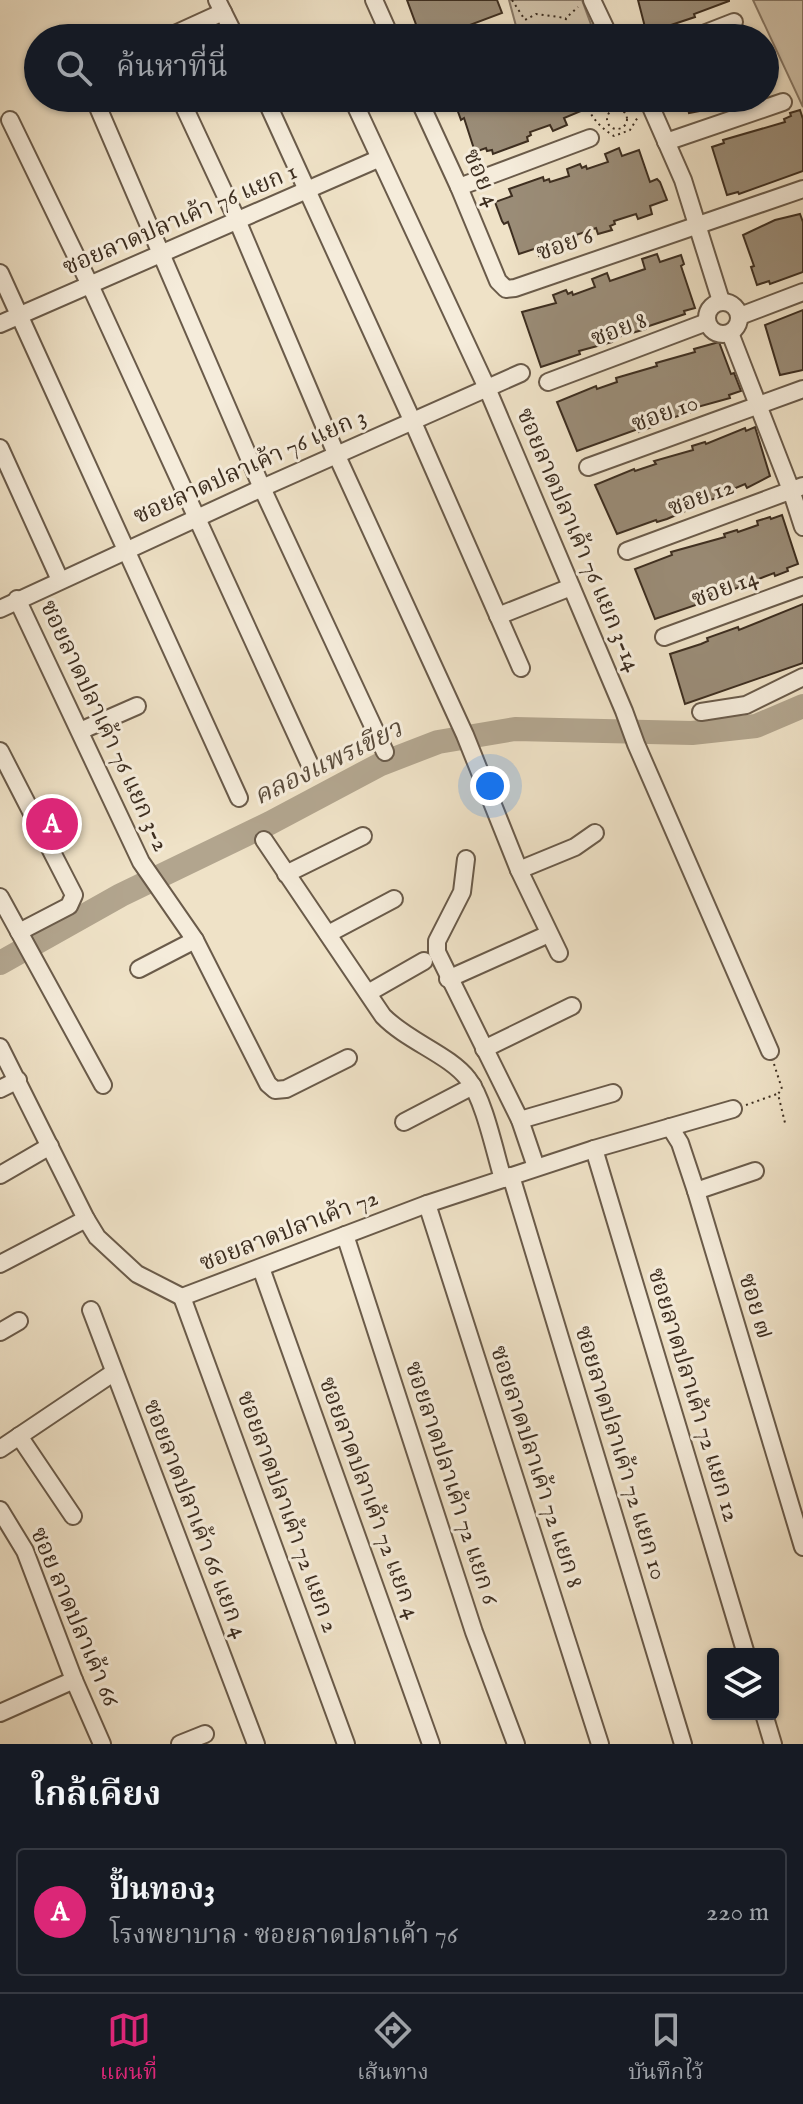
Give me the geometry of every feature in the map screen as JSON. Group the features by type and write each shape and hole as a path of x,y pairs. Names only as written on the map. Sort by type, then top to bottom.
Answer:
{"street":[{"path":"374,0 385,24"},
{"path":"588,2 601,24"},
{"path":"190,24 220,6 229,24"},
{"path":"729,24 734,22"},
{"path":"779,103 783,102"},
{"path":"100,112 262,488 385,752"},
{"path":"187,112 237,220 337,456 467,741 519,870 559,953"},
{"path":"272,112 521,668"},
{"name":"ซอยลาดปลาเค้า 76 แยก 3-14","path":"358,112 487,388 636,744 770,1051"},
{"name":"ซอย 4","path":"424,112 479,234"},
{"path":"653,112 683,180 721,301"},
{"path":"666,142 754,112"},
{"path":"10,120 90,285 311,767"},
{"path":"459,187 590,138"},
{"name":"ซอยลาดปลาเค้า 76 แยก 1","path":"0,324 378,159"},
{"path":"698,224 803,189"},
{"name":"ซอย 6","path":"479,234 498,281 501,286 511,289 698,224"},
{"path":"0,273 239,798"},
{"path":"740,316 803,292"},
{"path":"721,301 736,306 740,316 738,326 730,333 718,333 707,322 712,306 721,301"},
{"name":"ซอย 8","path":"548,382 707,322"},
{"path":"730,333 758,405 797,488 803,527"},
{"name":"ซอยลาดปลาเค้า 76 แยก 3","path":"0,609 126,549 521,373"},
{"name":"ซอย 10","path":"588,467 803,389"},
{"path":"0,448 60,580"},
{"name":"ซอย 12","path":"627,551 797,488"},
{"name":"ซอย 14","path":"664,637 803,586"},
{"path":"498,616 571,587"},
{"name":"ซอยลาดปลาเค้า 76 แยก 3-2","path":"17,599 147,873 183,919 268,1084 275,1090 286,1089 348,1058"},
{"path":"701,712 746,705 803,677"},
{"path":"80,731 137,706"},
{"path":"0,751 74,895 69,906 26,943"},
{"path":"519,870 575,847 595,833"},
{"path":"286,874 363,836"},
{"path":"264,840 392,1025 460,1071 473,1086 404,1122"},
{"path":"466,859 462,892 437,941 437,952 520,1120 536,1167"},
{"path":"0,897 103,1085"},
{"path":"328,934 394,899"},
{"path":"448,979 542,937"},
{"path":"139,969 195,940"},
{"path":"368,993 424,961"},
{"path":"484,1049 572,1006"},
{"name":"ซอยลาดปลาเค้า 72","path":"0,1047 97,1237 137,1274 182,1297 427,1204 536,1167 733,1109"},
{"path":"0,1089 18,1080"},
{"name":"ซอยลาดปลาเค้า 72 แยก 10","path":"473,1086 507,1177 683,1744"},
{"path":"520,1120 613,1093"},
{"name":"ซอย ๗","path":"670,1127 680,1143 696,1191 803,1547"},
{"path":"0,1175 50,1146"},
{"name":"ซอยลาดปลาเค้า 72 แยก 12","path":"594,1149 744,1648"},
{"path":"696,1191 755,1171"},
{"name":"ซอยลาดปลาเค้า 72 แยก 8","path":"427,1204 595,1742"},
{"path":"0,1264 86,1219"},
{"name":"ซอยลาดปลาเค้า 72 แยก 6","path":"345,1235 474,1632 516,1744"},
{"name":"ซอยลาดปลาเค้า 72 แยก 4","path":"261,1268 431,1744"},
{"name":"ซอยลาดปลาเค้า 72 แยก 2","path":"182,1297 346,1744"},
{"name":"ซอยลาดปลาเค้า 66 แยก 4","path":"91,1310 256,1744"},
{"path":"0,1332 19,1321"},
{"path":"0,1449 113,1373"},
{"path":"19,1436 73,1516"},
{"name":"ซอย ลาดปลาเค้า 66","path":"0,1510 25,1551 102,1744"},
{"path":"0,1713 74,1680"},
{"path":"766,1720 773,1744"},
{"path":"180,1744 205,1734"}],"path":[{"path":"512,0 525,20 536,14 566,18 588,2"},
{"path":"565,24 566,18"},
{"path":"591,112 603,129 614,136 630,130 639,114"},
{"path":"611,112 608,124 620,128 625,124 627,116 624,112"},
{"path":"733,1109 778,1094 782,1089 770,1051"},
{"path":"778,1094 785,1123"}],"shaded area":[{"path":"509,0 582,0 591,24 515,24"},
{"path":"753,0 803,0 803,107 779,56 779,24 764,24"}],"building":[{"path":"407,0 497,0 502,13 472,24 416,24"},
{"path":"638,0 729,0 674,24 644,24"},
{"path":"800,110 803,119 803,171 739,194 727,195 712,147 724,143 723,140 785,122 790,113"},
{"path":"458,112 579,112 564,118 567,125 553,131 550,125 530,132 528,141 493,154 486,148 475,152 464,118 461,120"},
{"path":"619,148 622,156 639,150 650,182 657,179 660,182 667,200 650,206 652,214 638,219 636,214 614,221 615,224 610,226 612,230 598,234 596,228 576,235 574,243 539,256 537,248 519,254 508,222 504,224 502,221 495,202 512,196 509,189 543,177 544,181 549,179 550,182 569,176 567,169 580,164 587,169 608,162 605,154"},
{"path":"800,214 803,222 803,272 770,284 769,281 757,285 743,235 775,220"},
{"path":"657,254 660,262 681,255 684,264 681,266 695,308 541,367 522,312 556,303 553,295 566,290 573,295 595,287 592,279 607,273 610,281 645,269 642,259"},
{"path":"803,310 803,370 780,375 765,325"},
{"path":"719,342 741,391 729,395 730,398 690,409 692,412 651,424 652,427 639,432 638,429 577,451 557,402"},
{"path":"755,427 770,476 747,488 745,484 720,497 687,507 688,510 667,519 617,534 595,485 634,469 656,464 654,461 693,450 692,446"},
{"path":"782,515 798,564 775,576 774,573 757,582 721,593 722,596 655,619 635,569 672,555 671,552 725,537 724,534 758,525 757,521"},
{"path":"803,604 803,663 685,704 670,654"}],"waterway":[{"name":"คลองแพรเขียว","path":"0,963 121,895 270,823 381,764 438,742 515,729 692,733 756,726 803,706"}],"place":[{"name":"ปั้นทอง3","path":"52,824"}]}
